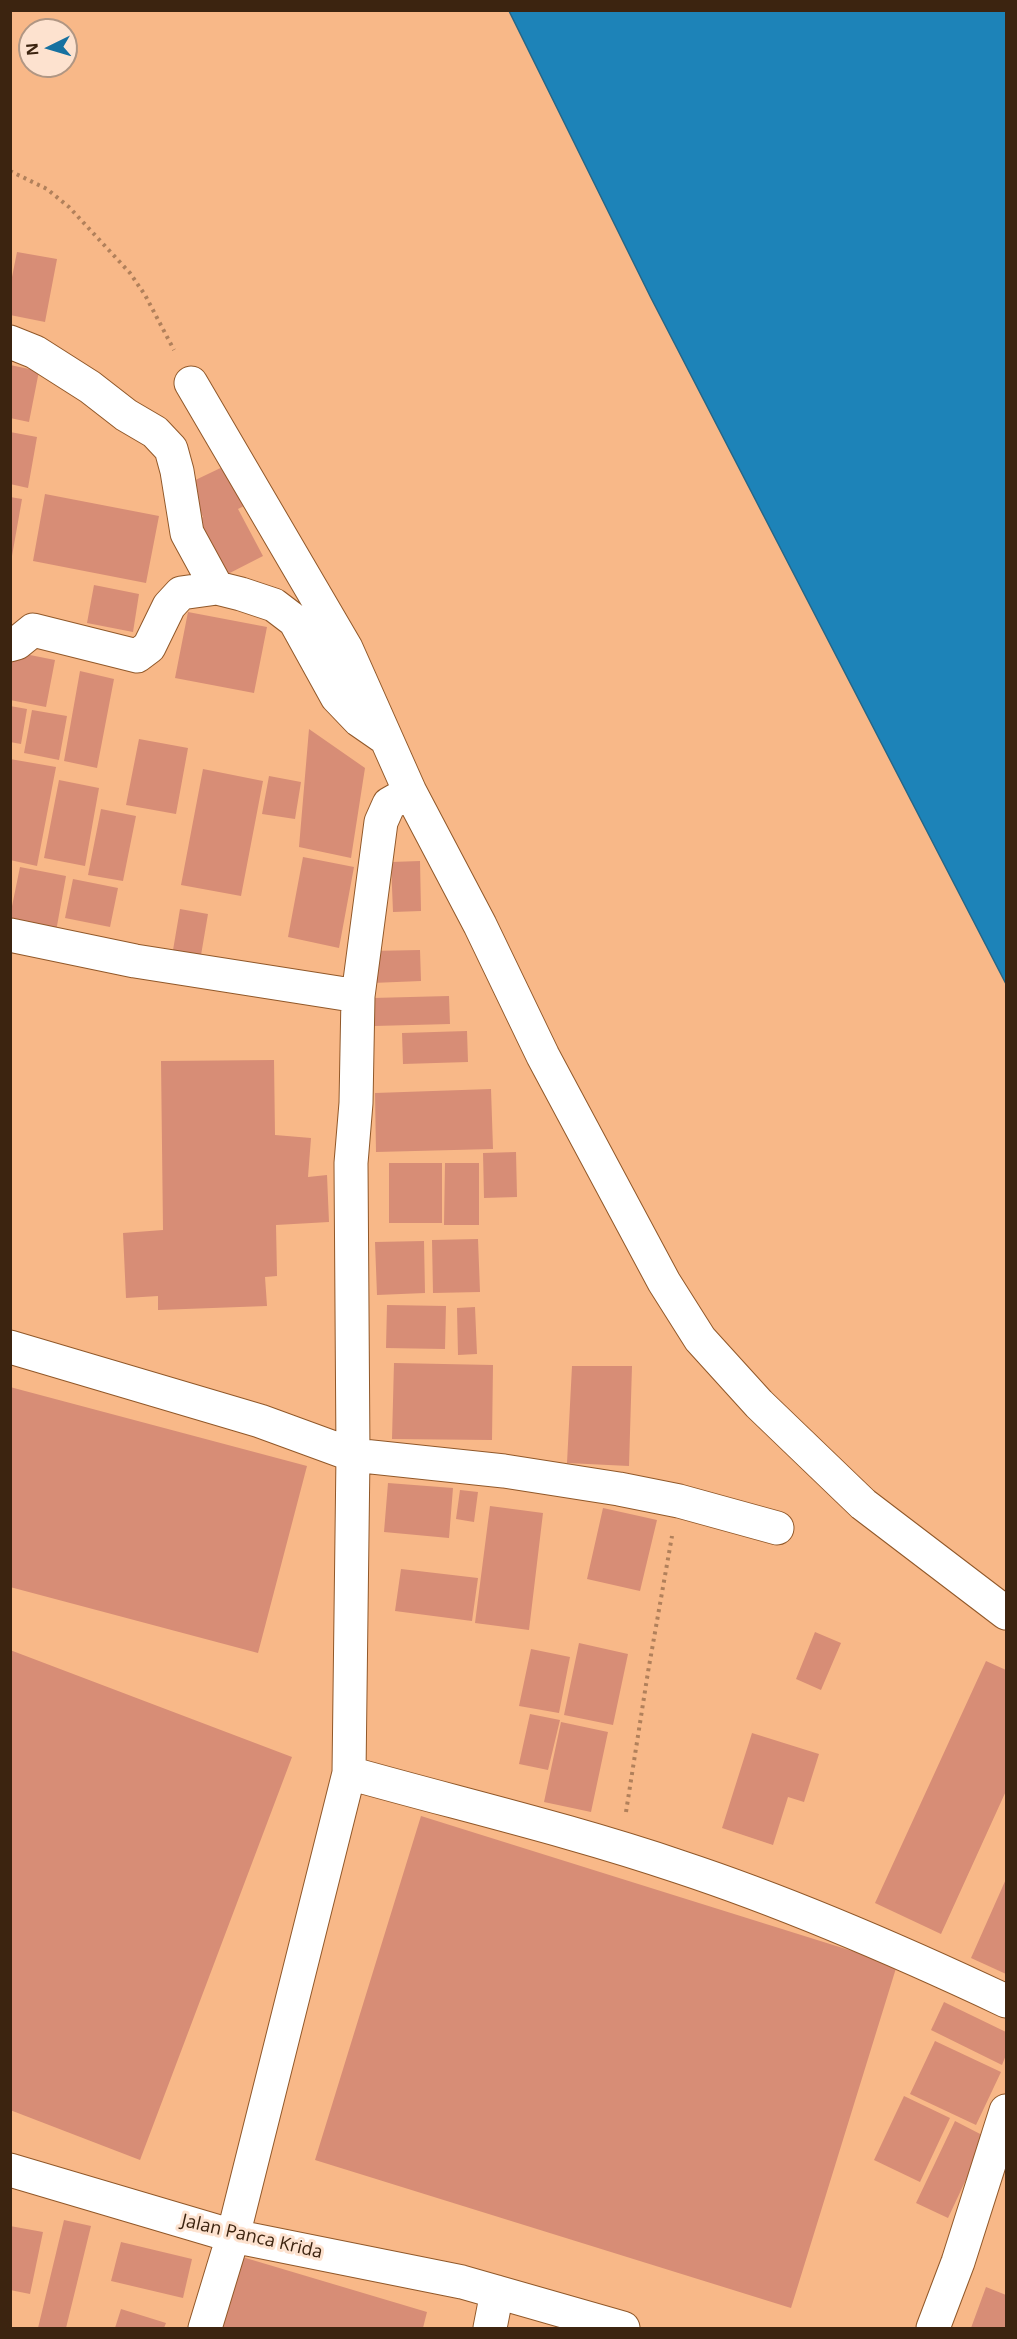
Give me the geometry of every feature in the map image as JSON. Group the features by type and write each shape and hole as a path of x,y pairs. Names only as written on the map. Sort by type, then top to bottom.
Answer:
{"street":[{"path":"10,342 35,352 90,387 126,415 155,432 171,448 187,533 216,588"},
{"path":"191,383 346,648 410,792 480,925 580,1128 664,1282 700,1339 781,1426 863,1504 1006,1613"},
{"path":"10,645 17,643 33,630 137,656 149,647 169,606 181,593 216,588 274,605 295,621 337,698 359,720 389,741"},
{"path":"205,2328 233,2236 349,1773 353,1455 351,1163 356,1103 358,996 381,822 389,804 410,792"},
{"path":"10,935 135,961 358,996"},
{"path":"10,1347 260,1421 353,1455 504,1471 619,1489 679,1501 777,1528"},
{"path":"349,1773 678,1866 768,1898 904,1953 1006,2001"},
{"path":"933,2328 958,2262 1006,2111"},
{"name":"Jalan Panca Krida","path":"10,2170 233,2236 446,2278 623,2328"},
{"path":"490,2328 498,2292"}],"path":[{"path":"10,171 47,189 69,207 130,273 145,295 191,383"},
{"path":"620,1849 648,1672 679,1501"}],"water":[{"path":"509,11 1006,11 1006,984 651,298"}],"building":[{"path":"17,252 57,259 45,322 10,315 10,287"},
{"path":"10,365 39,371 29,422 10,418"},
{"path":"10,432 37,437 28,488 10,484"},
{"path":"231,463 250,503 238,509 263,556 220,578 192,522 203,517 187,484"},
{"path":"45,494 159,516 146,583 33,561"},
{"path":"10,497 22,499 12,556 10,555"},
{"path":"94,585 139,594 133,632 87,623"},
{"path":"188,612 267,627 254,693 175,678"},
{"path":"10,651 55,660 46,707 10,700"},
{"path":"80,671 114,679 97,768 64,761"},
{"path":"10,706 27,709 21,744 10,742"},
{"path":"32,710 67,716 59,760 24,753"},
{"path":"309,729 365,768 351,858 299,847"},
{"path":"139,739 188,748 176,814 126,805"},
{"path":"10,759 56,767 37,866 10,860"},
{"path":"203,769 263,781 241,896 181,885"},
{"path":"269,776 301,782 295,819 262,814"},
{"path":"59,780 99,788 85,866 44,858"},
{"path":"101,809 136,816 123,881 88,875"},
{"path":"303,857 354,867 339,948 288,937"},
{"path":"420,861 421,911 393,912 391,862"},
{"path":"20,867 66,876 55,937 10,928 10,916"},
{"path":"73,879 118,888 110,927 65,918"},
{"path":"180,909 208,914 200,961 172,956"},
{"path":"420,950 421,981 372,983 371,951"},
{"path":"449,996 450,1024 374,1026 372,998"},
{"path":"467,1031 468,1062 403,1064 402,1033"},
{"path":"274,1060 275,1135 311,1138 308,1177 327,1175 329,1222 276,1225 277,1276 265,1277 267,1306 158,1310 158,1296 126,1298 123,1233 163,1230 161,1061"},
{"path":"491,1089 493,1149 376,1152 375,1093"},
{"path":"516,1152 517,1197 484,1198 483,1153"},
{"path":"389,1163 442,1163 442,1223 389,1223"},
{"path":"445,1163 479,1163 479,1225 444,1225"},
{"path":"478,1239 480,1292 433,1293 432,1240"},
{"path":"424,1241 425,1293 377,1295 375,1242"},
{"path":"387,1305 446,1306 445,1349 386,1348"},
{"path":"475,1307 477,1354 458,1355 457,1308"},
{"path":"394,1363 493,1365 492,1440 392,1439"},
{"path":"572,1366 632,1366 629,1466 567,1463"},
{"path":"10,1387 307,1466 258,1653 10,1587"},
{"path":"388,1483 453,1488 449,1538 384,1532"},
{"path":"460,1490 478,1492 474,1522 456,1519"},
{"path":"490,1506 543,1513 529,1630 475,1623"},
{"path":"603,1508 657,1520 640,1591 587,1579"},
{"path":"401,1569 478,1578 472,1621 395,1611"},
{"path":"815,1632 841,1643 821,1690 796,1679"},
{"path":"579,1643 628,1654 613,1725 564,1715"},
{"path":"531,1649 570,1657 559,1713 519,1706"},
{"path":"10,1650 292,1757 140,2160 10,2110"},
{"path":"986,1661 1006,1670 1006,1791 941,1934 875,1903"},
{"path":"530,1714 560,1720 548,1770 519,1764"},
{"path":"561,1722 608,1732 591,1812 544,1802"},
{"path":"752,1733 819,1754 804,1802 788,1797 773,1845 722,1828"},
{"path":"421,1816 897,1965 791,2308 315,2160"},
{"path":"1006,1879 1006,1974 971,1958"},
{"path":"944,2002 1006,2032 1006,2055 1002,2065 931,2030"},
{"path":"935,2041 1001,2072 976,2125 910,2094"},
{"path":"904,2096 950,2118 920,2182 874,2160"},
{"path":"955,2121 986,2137 948,2218 916,2203"},
{"path":"64,2220 91,2226 66,2328 38,2328"},
{"path":"10,2226 43,2232 30,2294 10,2290"},
{"path":"121,2242 192,2259 183,2298 111,2281"},
{"path":"239,2256 427,2312 423,2328 218,2328"},
{"path":"986,2287 1006,2295 1006,2328 971,2328"},
{"path":"121,2309 166,2323 164,2328 115,2328"}]}
